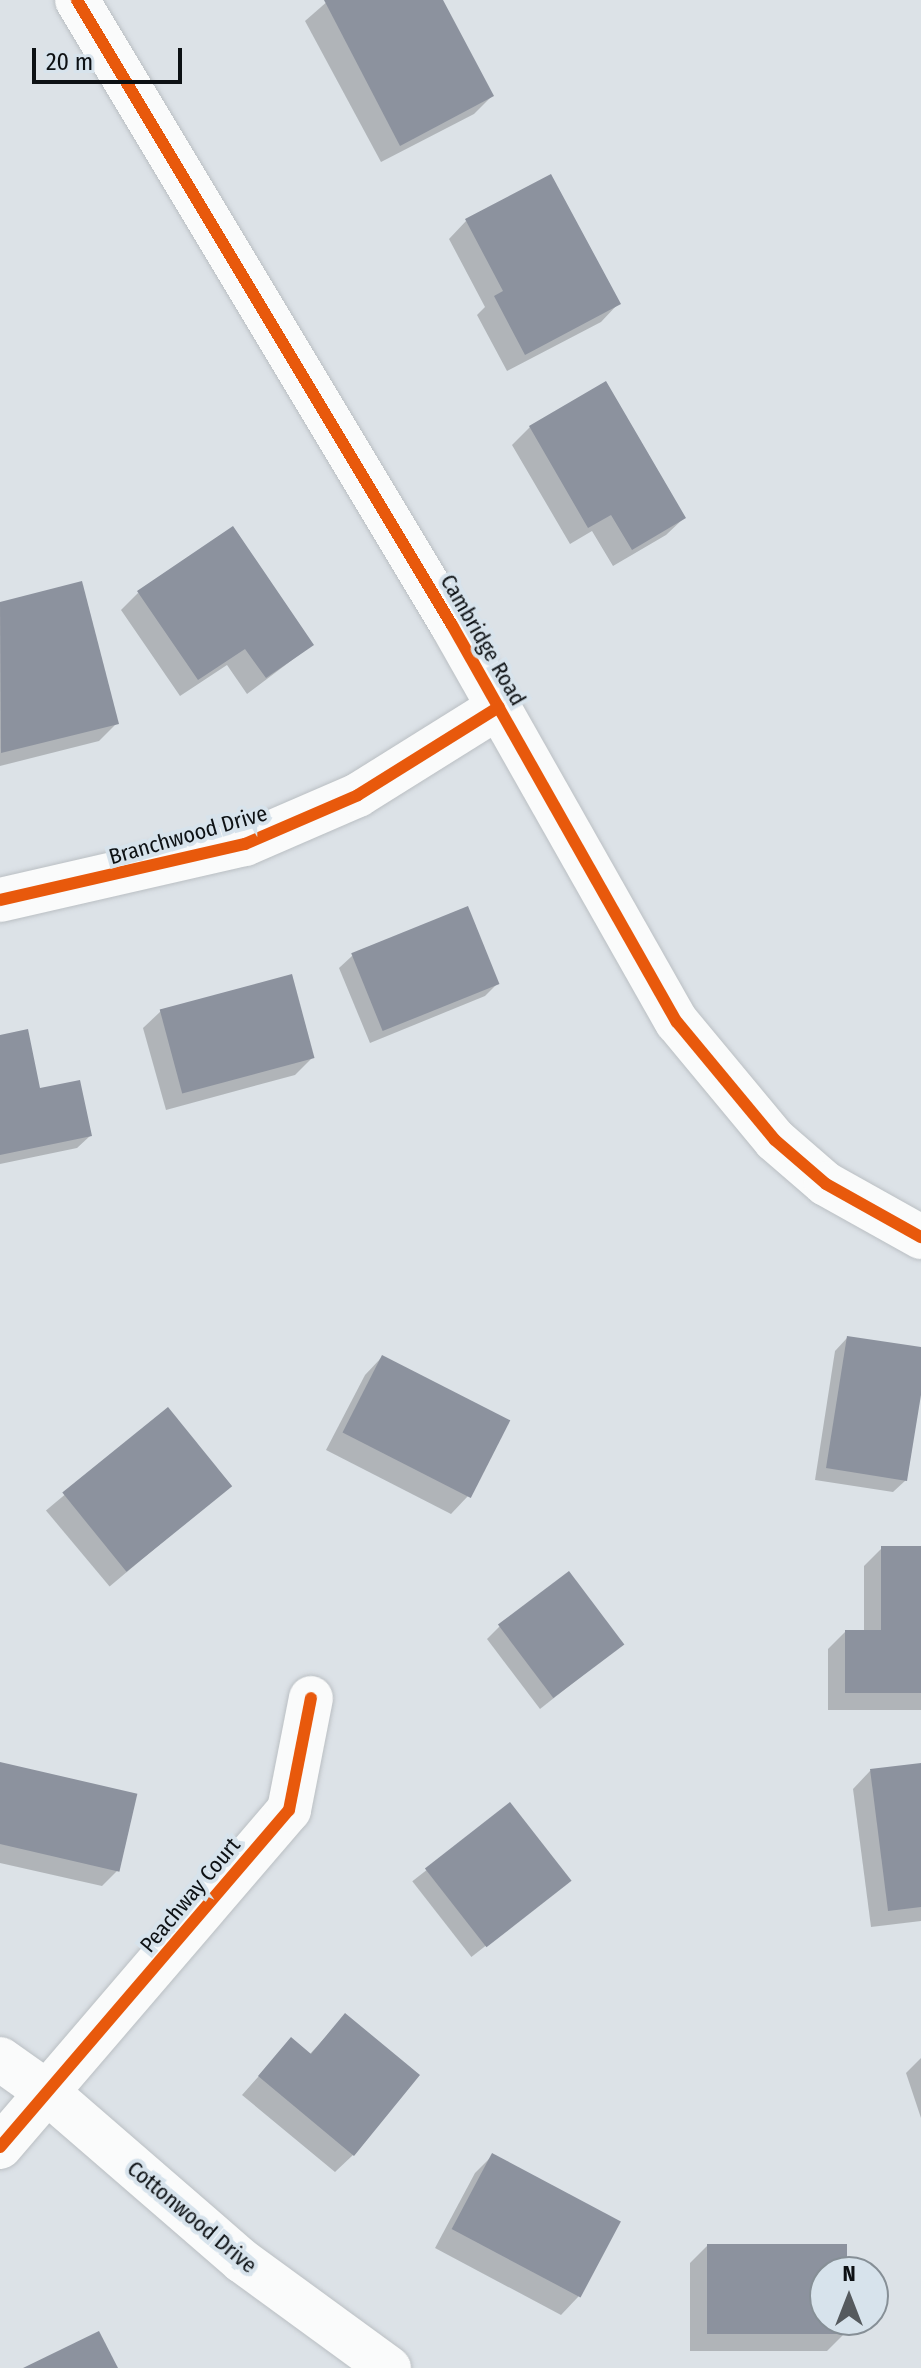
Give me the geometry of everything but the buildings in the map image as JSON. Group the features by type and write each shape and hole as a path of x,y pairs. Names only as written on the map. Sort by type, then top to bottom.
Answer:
{"street":[{"name":"Cambridge Road","path":"77,0 499,707 677,1022 725,1085 775,1140 826,1184 921,1237"},
{"name":"Branchwood Drive","path":"0,900 245,844 358,795 499,707"},
{"name":"Peachway Court","path":"0,2147 289,1810 311,1698"},
{"name":"Cottonwood Drive","path":"0,2059 48,2093 242,2261 389,2368"}],"cycle path":[{"path":"77,0 452,625 677,1022 775,1140 826,1184 921,1237"},
{"path":"0,900 245,844 358,795 499,707"},
{"path":"0,2147 289,1810 311,1698"}]}
